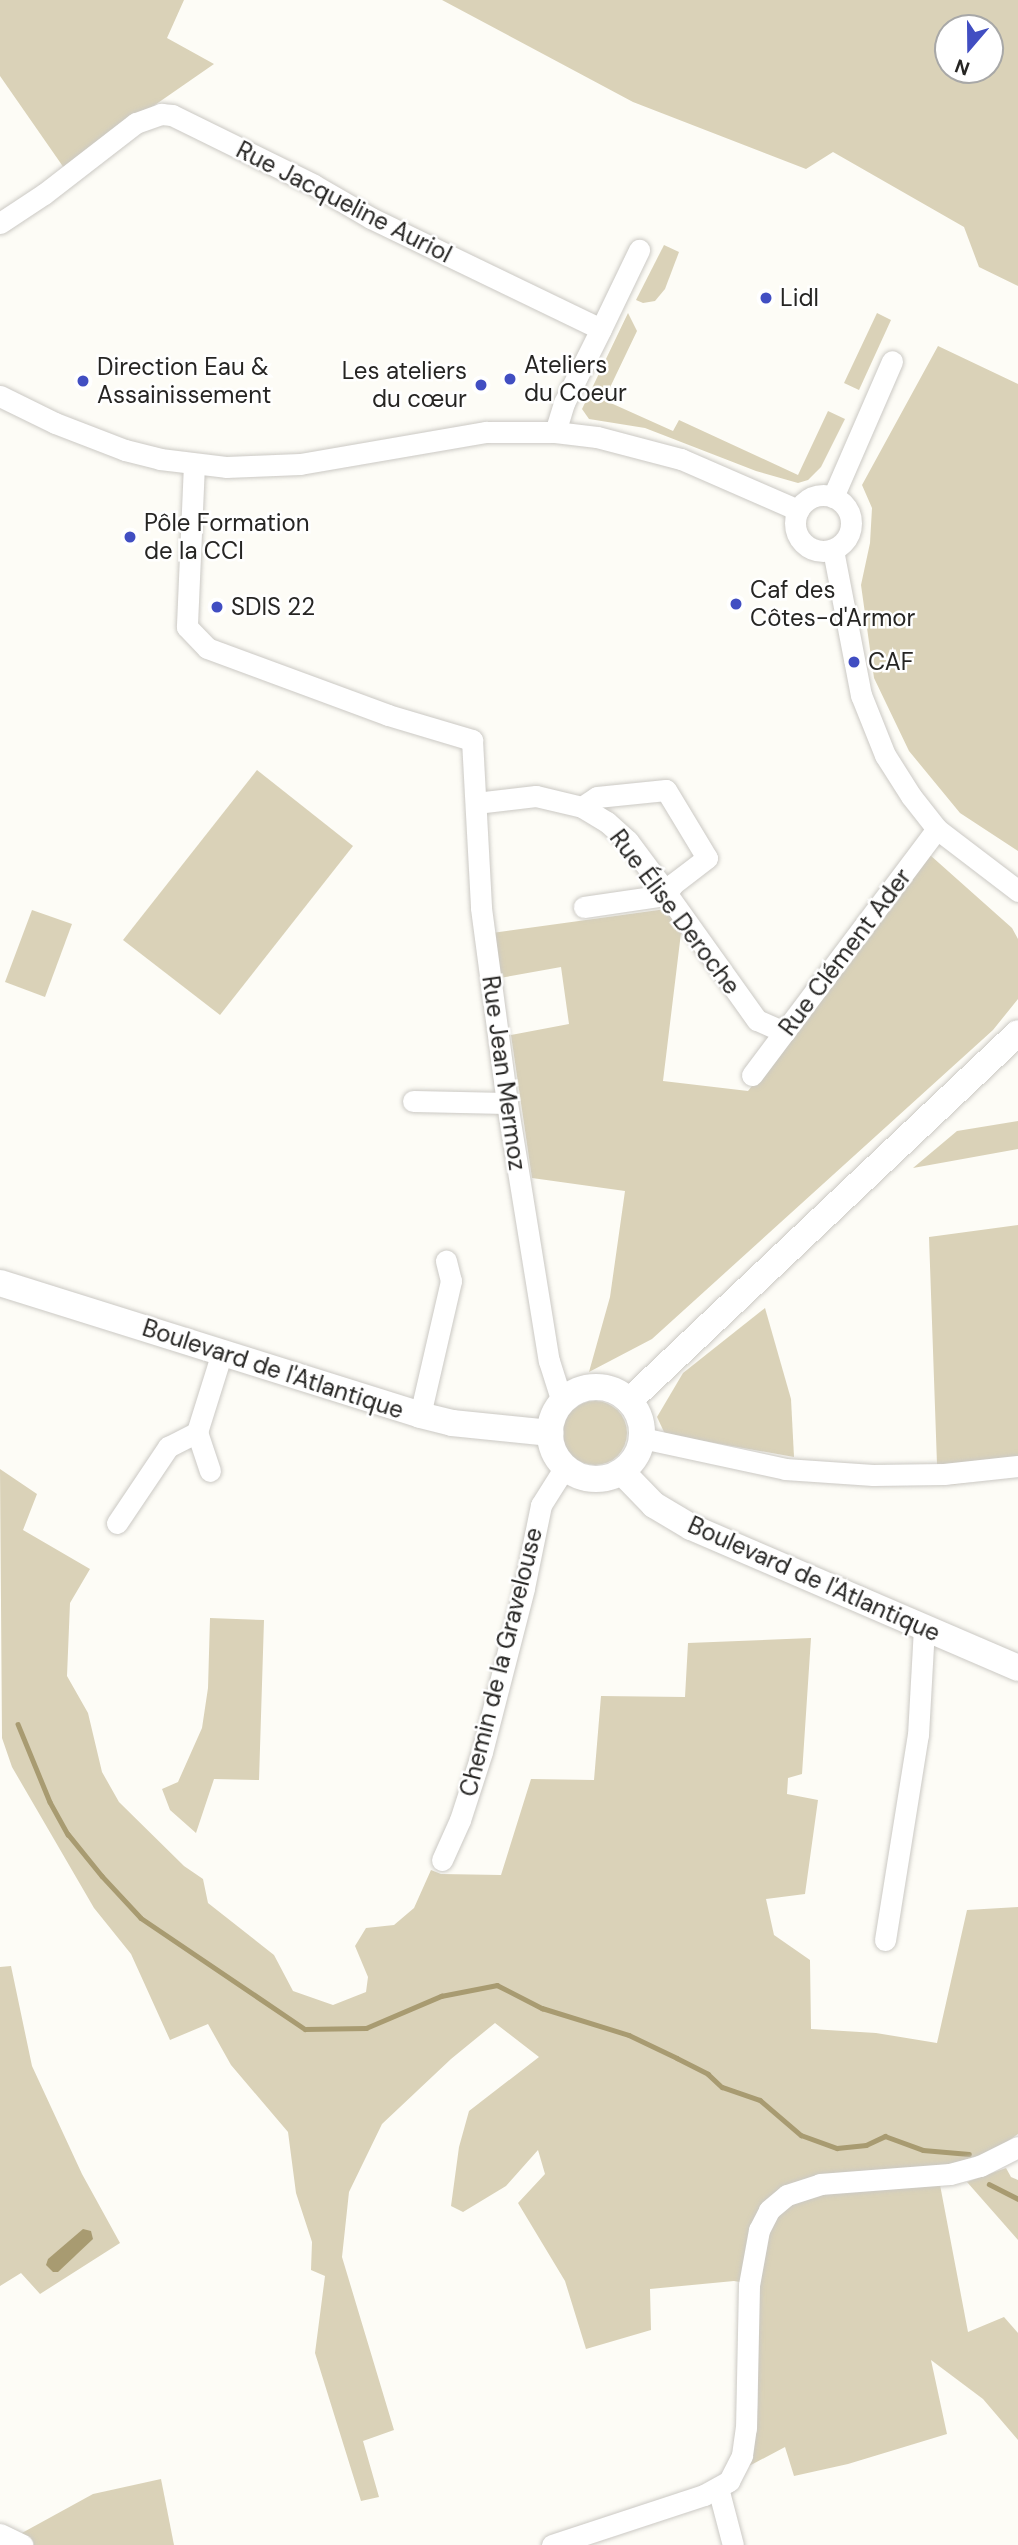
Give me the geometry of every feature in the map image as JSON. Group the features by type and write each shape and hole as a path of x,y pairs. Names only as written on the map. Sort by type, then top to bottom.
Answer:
{"main road":[{"path":"629,1401 1018,1033"},
{"name":"Boulevard de l'Atlantique","path":"0,1283 420,1415 452,1423 550,1433"},
{"path":"595,1388 617,1392 629,1401 642,1425 642,1438 639,1451 622,1472 593,1479 578,1475 565,1467 552,1446 550,1433 555,1412 562,1402 574,1393 595,1388"},
{"name":"Boulevard de l'Atlantique","path":"622,1472 654,1506 691,1527 1018,1668"}],"street":[{"name":"Rue Jacqueline Auriol","path":"0,223 44,194 136,123 161,114 172,116 314,185 371,218 601,329"},
{"path":"555,432 565,403 639,250"},
{"path":"832,497 892,361"},
{"path":"0,396 55,423 125,450 194,464 251,468 283,466 486,432 555,432 607,439 681,459 798,510"},
{"name":"Rue Jean Mermoz","path":"194,464 187,627 206,648 388,715 472,740 481,908 508,1103 549,1361 562,1402"},
{"path":"817,496 832,497 847,509 851,528 841,545 832,550 813,550 799,537 795,519 798,510 817,496"},
{"path":"832,550 861,695 895,772 937,829 1018,891"},
{"path":"582,807 597,797 666,790 707,858 673,884 666,895 584,907"},
{"name":"Rue Élise Deroche","path":"476,803 536,796 582,807 607,822 628,841 757,1020 784,1032"},
{"name":"Rue Clément Ader","path":"752,1075 937,829"},
{"path":"413,1101 508,1103"},
{"path":"420,1415 452,1281 446,1261"},
{"path":"210,1471 197,1432 222,1352"},
{"path":"117,1523 168,1447 197,1432"},
{"path":"642,1438 785,1469 873,1475 944,1474 1018,1466"},
{"name":"Chemin de la Gravelouse","path":"442,1860 460,1820 482,1752 524,1588 541,1505 565,1467"},
{"path":"885,1940 918,1735 924,1626"},
{"path":"552,2545 718,2488 729,2481 742,2455 748,2400 749,2285 759,2230 769,2210 787,2195 820,2184 950,2174 980,2166 1018,2147"},
{"path":"718,2488 733,2545"},
{"path":"0,2534 23,2545"}],"shaded area":[{"path":"0,0 184,0 167,38 214,64 64,168 0,76"},
{"path":"442,0 1018,0 1018,286 979,267 964,227 833,152 806,169 633,102"},
{"path":"664,245 679,252 665,289 655,301 643,303 636,300"},
{"path":"628,313 637,331 604,400 673,431 679,420 798,475 828,411 845,419 821,467 808,480 798,483 756,471 645,428 589,419 582,409"},
{"path":"877,313 891,320 859,390 844,383"},
{"path":"938,346 1018,384 1018,851 960,813 909,751 874,678 861,585 870,543 872,508 862,485"},
{"path":"257,770 353,846 220,1015 123,940"},
{"path":"930,855 1012,928 1018,939 1018,999 993,1030 652,1339 589,1372 610,1297 625,1191 532,1178 511,1035 569,1024 561,967 500,978 492,933 666,909 681,933 663,1081 748,1091 833,985"},
{"path":"32,910 72,924 45,997 5,982"},
{"path":"1018,1121 1018,1149 913,1168 957,1131"},
{"path":"1018,1225 1018,1476 950,1485 951,1465 937,1464 929,1237"},
{"path":"765,1308 791,1399 794,1457 665,1434 657,1417 683,1373"},
{"path":"589,1401 601,1401 618,1410 625,1421 625,1445 618,1456 601,1465 589,1465 577,1460 568,1451 563,1439 563,1427 568,1415 577,1406"},
{"path":"0,1469 37,1494 23,1530 90,1569 70,1603 67,1676 88,1713 102,1772 119,1802 184,1866 203,1879 208,1903 274,1955 293,1991 333,2005 366,1992 368,1977 355,1946 366,1928 394,1925 414,1908 431,1870 441,1874 501,1875 531,1779 594,1780 601,1696 685,1697 688,1643 811,1638 802,1774 788,1778 787,1794 818,1800 805,1894 766,1899 774,1935 810,1960 811,2029 876,2033 937,2043 967,1910 1018,1907 1018,2134 995,2150 937,2169 968,2332 1004,2317 1018,2333 1018,2440 983,2399 931,2360 947,2434 848,2464 794,2476 785,2447 749,2466 758,2405 757,2285 734,2281 650,2289 651,2330 586,2349 565,2281 518,2203 545,2174 538,2150 506,2186 463,2212 451,2206 459,2147 469,2111 539,2057 495,2023 451,2059 382,2124 349,2192 342,2257 394,2430 363,2441 379,2497 361,2501 315,2353 325,2276 311,2270 312,2242 296,2193 288,2132 231,2065 208,2024 170,2040 131,1954 94,1908 12,1767 2,1738"},
{"path":"210,1618 264,1620 259,1780 214,1779 196,1833 170,1810 162,1789 178,1782 202,1728 208,1688"},
{"path":"11,1966 32,2066 82,2174 120,2243 40,2294 21,2273 0,2286 0,1967"},
{"path":"1006,2168 1011,2177 1018,2180 1018,2240 967,2182"},
{"path":"83,2229 91,2231 93,2239 58,2272 53,2272 46,2265 48,2259"},
{"path":"161,2479 174,2545 0,2545 93,2494"}],"waterway":[{"path":"18,1724 50,1802 68,1834 141,1918 305,2029 366,2028 441,1996 497,1985 542,2008 629,2035 677,2058 708,2074 722,2087 760,2100 801,2135 837,2148 866,2145 885,2136 923,2150 969,2154"},
{"path":"989,2184 1018,2199"}],"place":[{"name":"Lidl","path":"766,298"},
{"name":"Ateliers du Coeur","path":"510,379"},
{"name":"Direction Eau & Assainissement","path":"83,381"},
{"name":"Les ateliers du cœur","path":"481,385"},
{"name":"Pôle Formation de la CCI","path":"130,537"},
{"name":"Caf des Côtes-d'Armor","path":"736,604"},
{"name":"SDIS 22","path":"217,607"},
{"name":"CAF","path":"854,662"}]}
